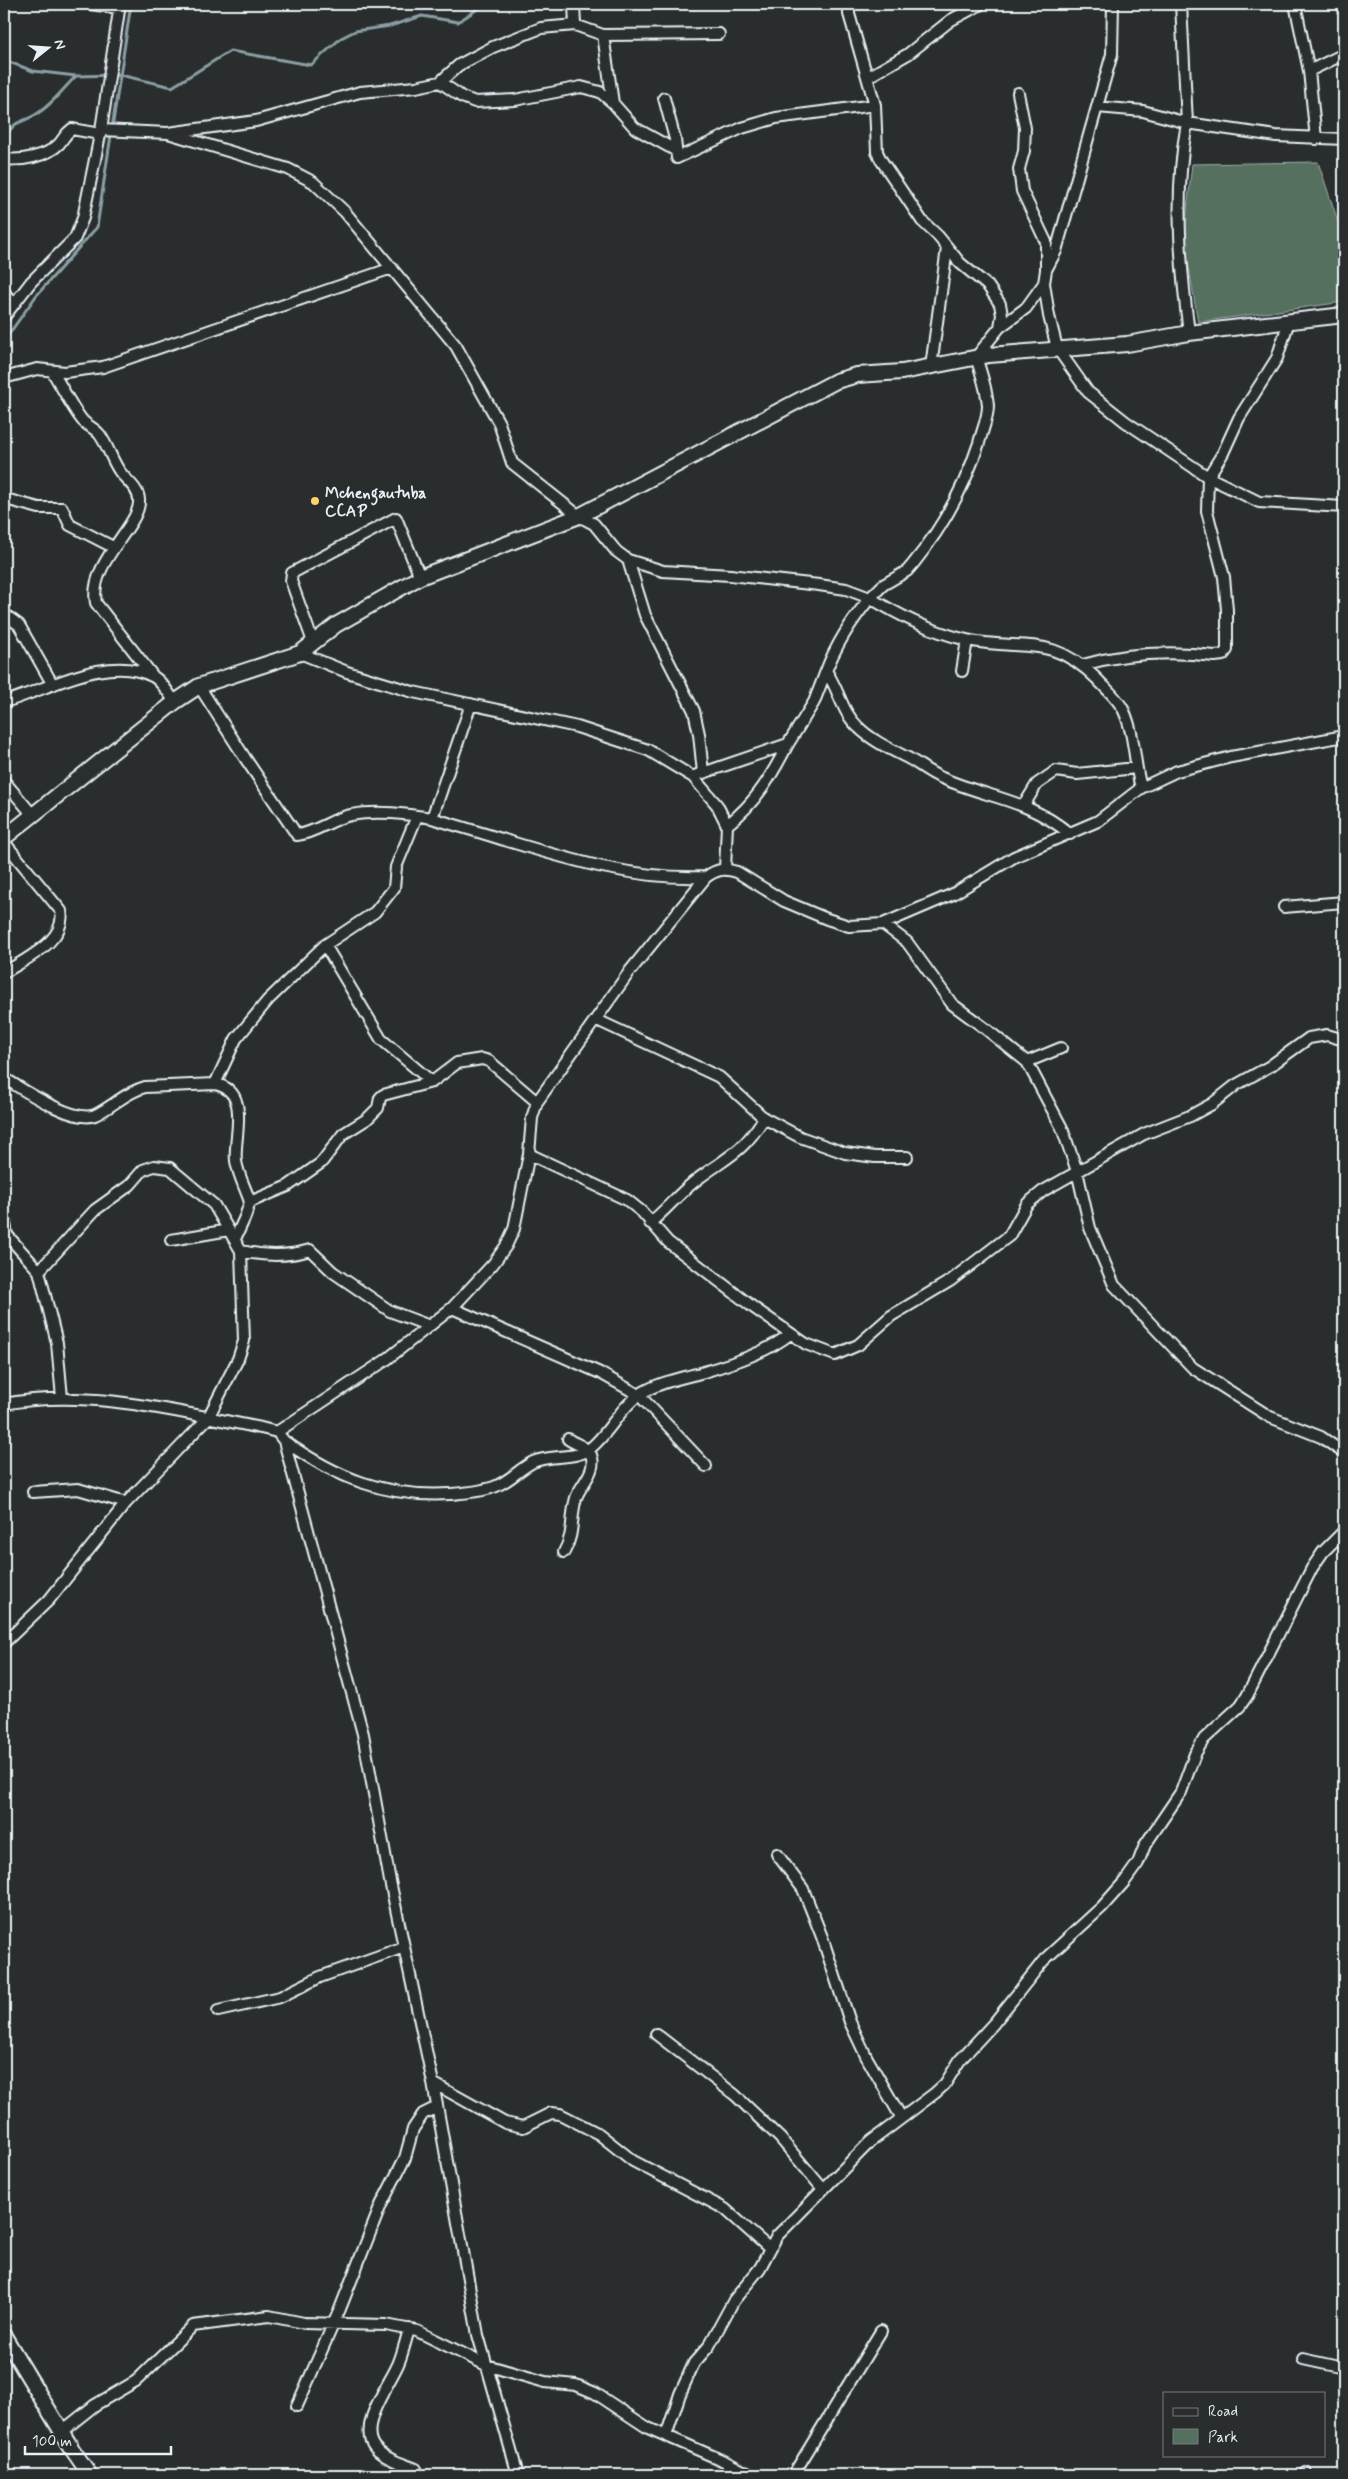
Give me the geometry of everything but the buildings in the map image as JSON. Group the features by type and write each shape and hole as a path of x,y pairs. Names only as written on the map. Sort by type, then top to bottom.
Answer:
{"street":[{"path":"4,316 12,304 75,238 83,218 100,132 119,6 90,4"},
{"path":"574,4 575,25"},
{"path":"849,4 849,14 875,105 877,152 880,160 918,216 947,248 995,294 1002,315 1000,327"},
{"path":"868,77 908,54 951,20 980,4"},
{"path":"1046,270 1056,252 1112,54 1113,4"},
{"path":"1181,4 1187,123 1180,175 1180,263 1189,333"},
{"path":"1295,4 1309,70 1316,139"},
{"path":"4,159 21,159 54,149 61,142 65,134 72,129 100,132 168,133 256,121 360,92 416,87 440,82 458,65 526,32 559,25 575,25 603,35 719,34"},
{"path":"603,35 612,103"},
{"path":"1309,70 1344,54"},
{"path":"440,82 462,97 475,102 515,100 581,87 600,92 635,128 675,150"},
{"path":"1018,93 1025,128 1024,151 1019,170 1022,191 1046,242 1044,282 1049,316 1057,348 1088,392 1126,422 1208,477 1259,502 1344,507"},
{"path":"664,98 675,139 677,158 742,128 776,118 875,105"},
{"path":"1097,106 1143,111 1187,123 1276,136 1316,139 1344,138"},
{"path":"168,133 288,169 313,182 346,212 456,346 499,423 512,463 579,516 594,524 616,551 628,560 650,569 663,571 738,576 846,589 870,598 923,627 967,640 1024,644 1064,653 1083,665 1123,709 1129,723 1141,788"},
{"path":"931,367 947,248"},
{"path":"4,378 37,369 52,372 78,372 103,367 392,268"},
{"path":"976,357 1000,327 1026,308 1044,282"},
{"path":"4,292 12,304"},
{"path":"4,973 44,946 60,931 63,921 61,911 4,840 32,814 175,702 199,686 300,653 336,625 420,577 579,516 836,381 858,375 931,367 976,357 1057,348 1127,344 1189,333 1344,315"},
{"path":"1083,665 1128,655 1223,656 1228,638 1227,610 1219,553 1207,511 1208,477 1223,453 1239,418 1277,358 1289,321"},
{"path":"727,825 758,797 814,702 833,654 845,632 870,598 883,585 907,571 913,564 943,523 962,488 975,454 988,409 987,395 976,357"},
{"path":"52,372 82,420 100,435 120,471 138,493 140,501 137,511 113,547 95,585 96,604 175,702"},
{"path":"4,503 9,500 39,508 62,508 70,525 113,547"},
{"path":"313,642 291,581 292,573 396,518 420,577"},
{"path":"628,560 646,614 694,711 699,734 698,775"},
{"path":"4,614 19,625 52,685"},
{"path":"962,671 967,640"},
{"path":"300,653 385,684 577,727 648,750 698,775 727,825 725,869"},
{"path":"4,702 103,669 117,668 153,676"},
{"path":"826,671 844,708 854,723 866,734 922,769 941,778 1024,805 1049,817 1070,834"},
{"path":"199,686 297,835 350,815 417,816 432,818 559,857 615,871 656,876 706,877"},
{"path":"432,818 440,789 471,704"},
{"path":"277,1432 372,1370 452,1308 484,1276 506,1246 514,1230 529,1154 532,1118 537,1102 630,971 706,877 715,871 725,869 737,872 797,907 827,919 850,926 883,924 930,906 1014,857 1106,817 1141,788 1177,771 1207,762 1344,736"},
{"path":"698,775 788,744"},
{"path":"1024,805 1037,784 1056,771 1077,774 1136,768"},
{"path":"4,781 32,814"},
{"path":"215,1084 236,1039 268,1000 325,945 375,912 394,888 396,867 417,816"},
{"path":"1284,907 1344,902"},
{"path":"883,924 907,942 952,1004 986,1028 1027,1062 1062,1128 1077,1171 1090,1228 1110,1280 1185,1361 1203,1376 1270,1417 1321,1437 1344,1453"},
{"path":"325,945 381,1039 432,1082"},
{"path":"597,1020 719,1077 764,1118 830,1150 875,1157 907,1157"},
{"path":"529,1154 620,1195 642,1212 668,1242 790,1334 806,1344 831,1355 839,1354 858,1345 891,1316 944,1285 1009,1236 1022,1212 1034,1198 1077,1171 1144,1134 1190,1116 1212,1104 1236,1085 1270,1066 1309,1038 1327,1035 1344,1040"},
{"path":"1027,1062 1062,1048"},
{"path":"250,1202 288,1186 321,1163 343,1134 367,1119 378,1108 382,1096 432,1082 457,1063 486,1059 537,1102"},
{"path":"4,1078 31,1094 74,1115 84,1117 93,1116 135,1090 145,1087 224,1085 231,1092 239,1114 236,1161 250,1202 246,1217 232,1235 171,1240"},
{"path":"650,1223 700,1178 736,1154 751,1138 764,1118"},
{"path":"4,1643 49,1600 126,1503 208,1418 238,1358 244,1341 241,1251 214,1205 178,1172 162,1166 150,1167 122,1191 95,1210 39,1271"},
{"path":"4,1218 6,1236 39,1271 57,1343 62,1398"},
{"path":"241,1251 261,1255 296,1254 310,1250 333,1272 390,1310 427,1326"},
{"path":"452,1308 600,1373 639,1394 706,1466"},
{"path":"4,1404 62,1398 148,1407 208,1418 277,1432 284,1441 317,1464 346,1478 375,1488 422,1496 466,1493 493,1487 518,1474 532,1463 587,1450 639,1394 677,1378 704,1372 756,1354 778,1344 790,1334"},
{"path":"564,1552 571,1538 576,1499 589,1474 592,1458 587,1450 568,1439"},
{"path":"284,1441 363,1734 404,1947 433,2083 470,2297 486,2365 518,2475"},
{"path":"32,1492 78,1489 126,1503"},
{"path":"666,2436 680,2394 698,2356 709,2346 731,2304 754,2278 777,2236 870,2142 901,2117 936,2093 945,2084 960,2060 994,2023 1044,1960 1102,1907 1125,1881 1181,1792 1199,1746 1210,1733 1240,1706 1247,1696 1312,1568 1323,1552 1344,1531"},
{"path":"777,1854 803,1889 822,1937 850,2022 867,2058 901,2117"},
{"path":"218,2011 280,1997 320,1977 404,1947"},
{"path":"656,2034 735,2095 780,2138 823,2189"},
{"path":"433,2083 505,2123 522,2127 551,2113 560,2114 599,2134 633,2160 725,2209 770,2249"},
{"path":"297,2406 333,2324 381,2205 408,2150 413,2129 423,2114 437,2108"},
{"path":"61,2432 95,2405 136,2381 193,2326 269,2316 304,2323 386,2325 409,2329 445,2343 486,2365 545,2382 576,2384 596,2393 636,2421 751,2475"},
{"path":"409,2329 399,2364 382,2391 369,2433 374,2447 393,2460 416,2469"},
{"path":"793,2475 880,2332"},
{"path":"4,2336 61,2432 90,2475"},
{"path":"1303,2359 1344,2368"}],"green space":[{"path":"1318,162 1344,239 1344,302 1198,322 1184,238 1192,164"}],"waterway":[{"path":"4,341 36,296 97,227 131,4"},
{"path":"4,60 33,71 76,76 120,75 172,87 230,51 311,65 341,38 355,31 390,26 422,16 458,22 485,4"},
{"path":"4,138 15,124 35,115 46,107 76,76"}],"place":[{"name":"Mchengautuba CCAP","path":"315,501"}]}
